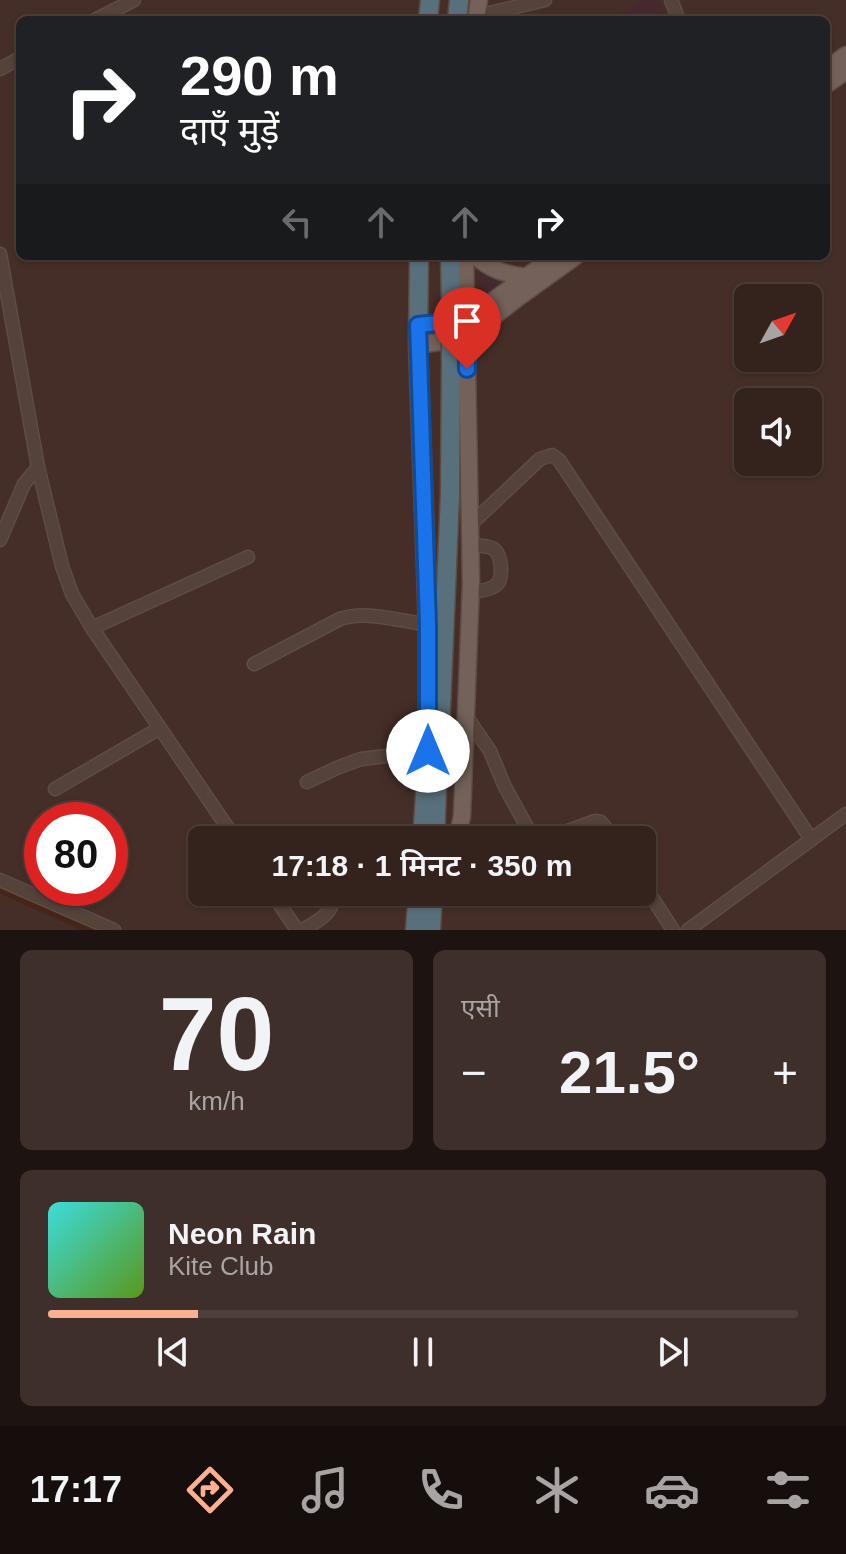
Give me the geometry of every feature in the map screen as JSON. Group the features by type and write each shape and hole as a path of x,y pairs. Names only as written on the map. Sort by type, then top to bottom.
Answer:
{"highway":[{"path":"419,260 418,345 428,625 428,751 423,826"},
{"path":"436,826 450,494 450,260"},
{"path":"421,906 426,928"},
{"path":"426,928 430,906"}],"main road":[{"path":"460,826 470,592 465,260"},
{"path":"481,260 495,270 525,277"},
{"path":"418,325 466,320 549,260"},
{"path":"418,345 466,338 570,260"},
{"path":"426,928 438,906"}],"street":[{"path":"103,16 134,0"},
{"path":"477,12 545,0"},
{"path":"0,254 38,467 62,566 72,594 226,826"},
{"path":"470,525 540,459 552,455 559,460 811,839"},
{"path":"0,540 24,484 38,467"},
{"path":"470,545 495,550 501,575 496,586 470,592"},
{"path":"92,628 248,557"},
{"path":"254,664 350,616 428,625"},
{"path":"466,716 490,751 526,826"},
{"path":"55,789 160,728"},
{"path":"307,782 361,759 428,751"},
{"path":"688,930 846,814"},
{"path":"581,826 595,821 604,826"},
{"path":"0,880 114,930"},
{"path":"656,904 673,930"},
{"path":"281,906 297,930"},
{"path":"303,930 326,916 333,906"}],"shaded area":[{"path":"642,0 658,0 665,16 619,16"},
{"path":"479,268 505,279 506,284 481,302 478,300"}],"waterway":[{"path":"0,888 93,930"}],"route":[{"path":"428,751 428,625 418,325 466,320 467,369"}]}
